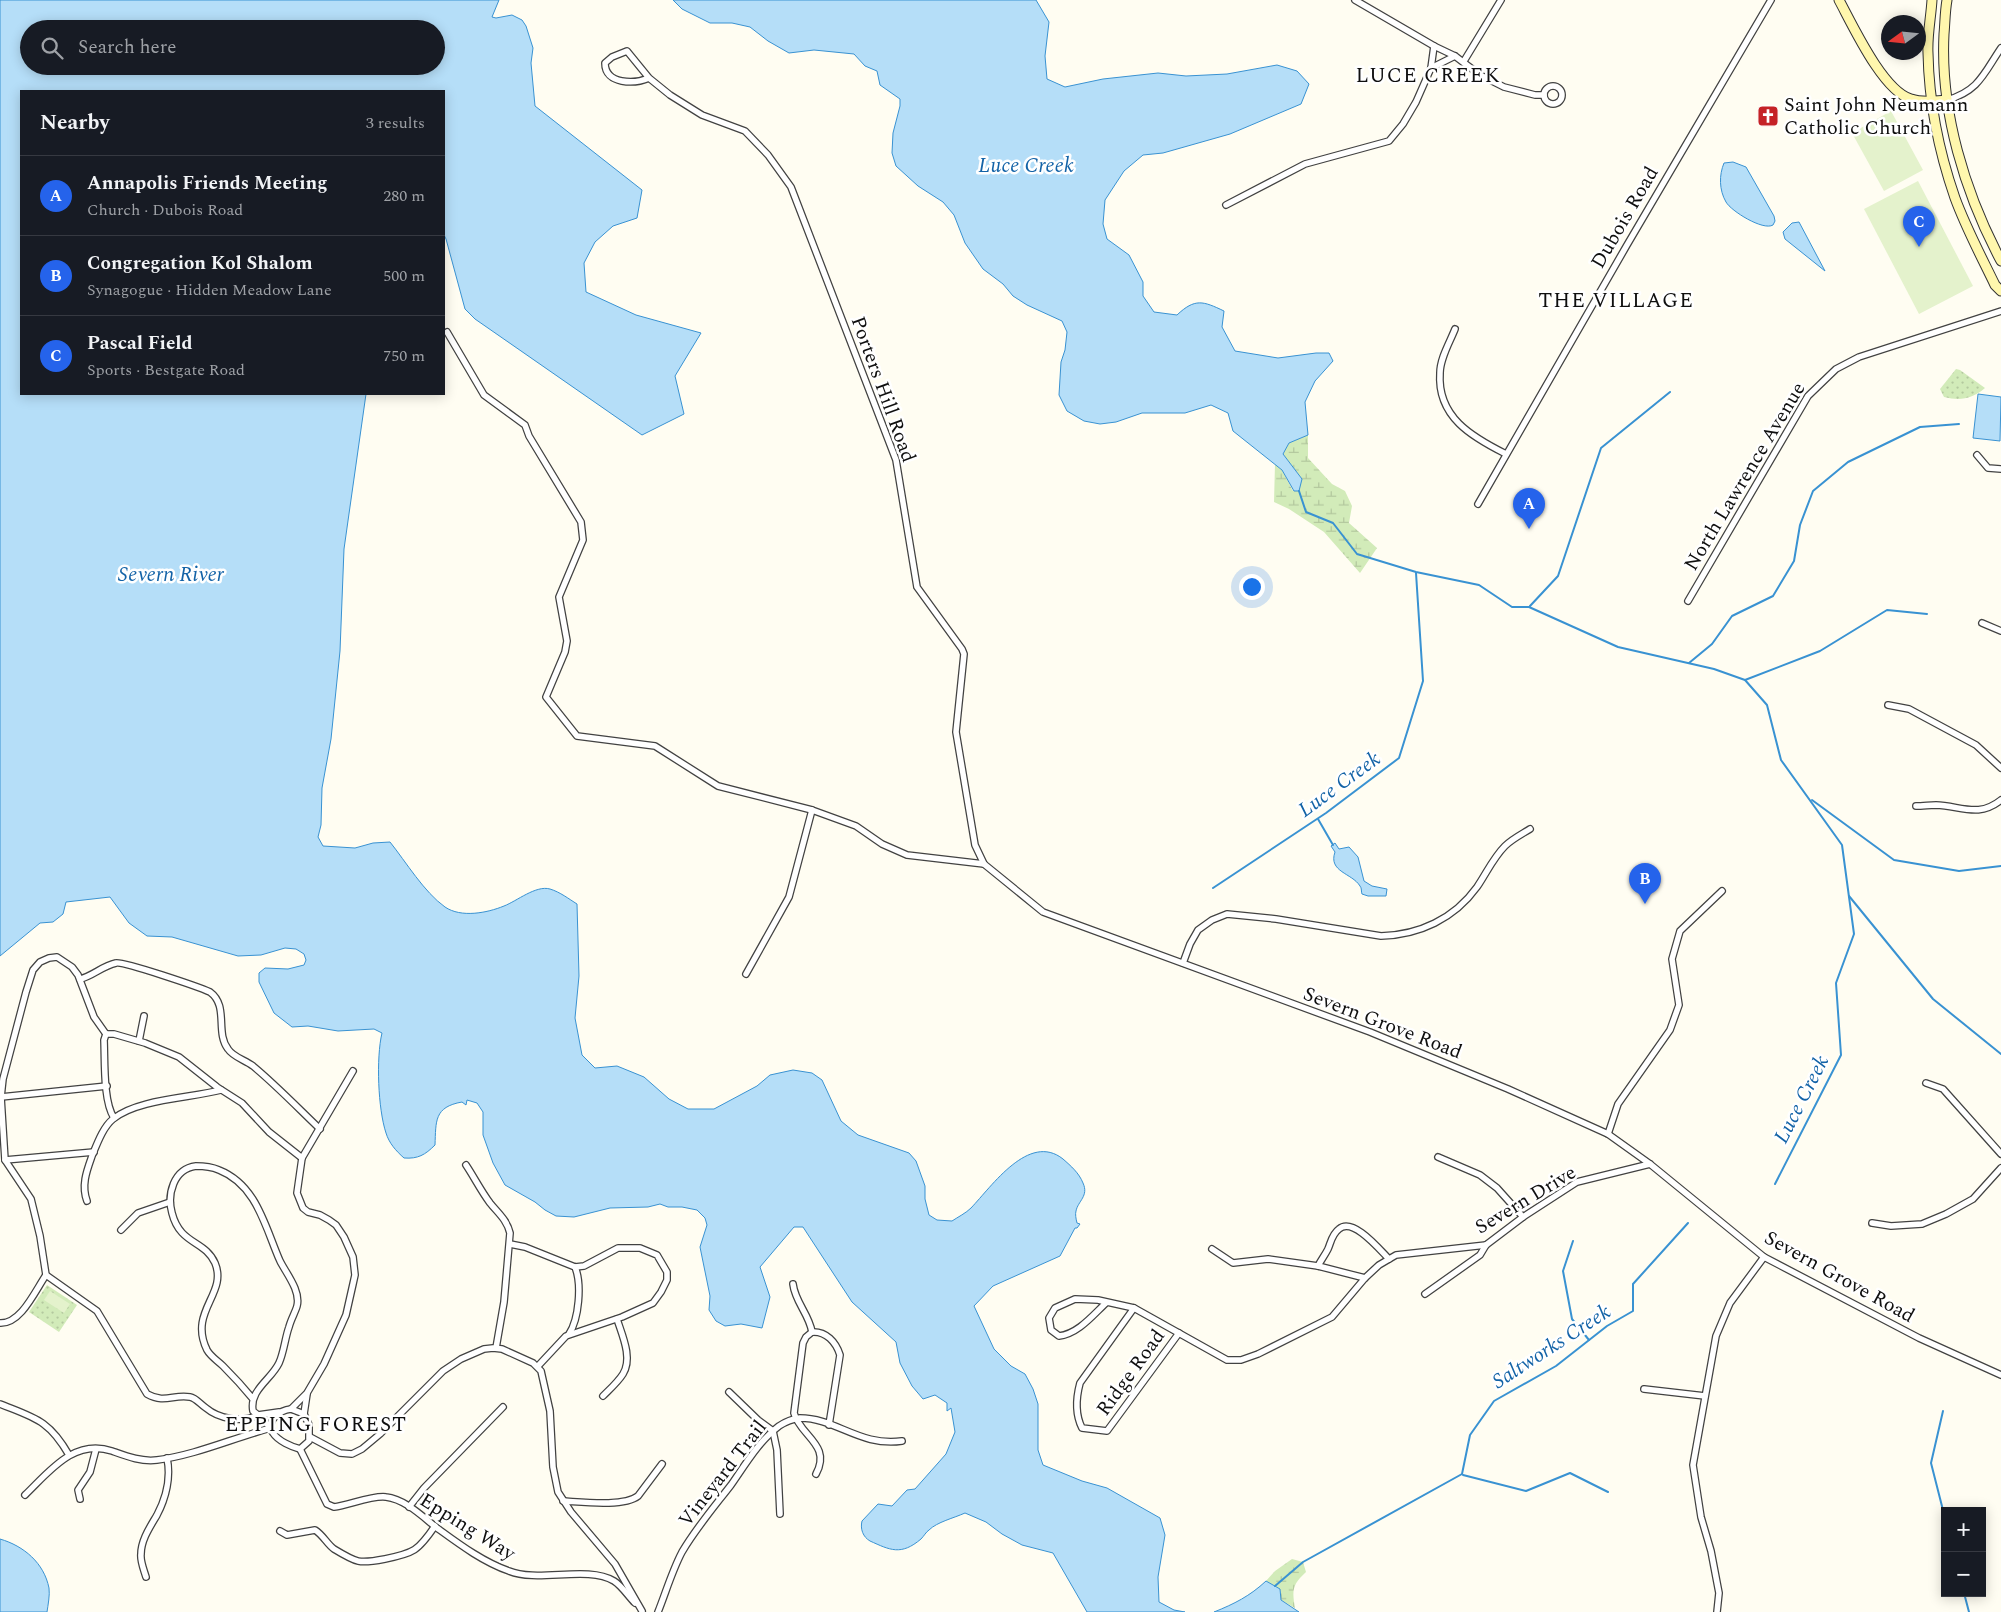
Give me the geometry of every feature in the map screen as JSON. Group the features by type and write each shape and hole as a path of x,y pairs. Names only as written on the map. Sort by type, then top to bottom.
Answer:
{"main road":[{"path":"1839,0 1881,74 1894,89 1911,99 1946,100"},
{"path":"1932,0 1928,51 1931,101 1945,166 1956,199 1995,285 2001,291"},
{"path":"1947,0 1943,56 1946,100 1964,175 1983,227 2001,261"}],"street":[{"path":"1355,0 1434,46 1464,61 1480,74 1504,87 1535,95 1544,95"},
{"path":"1464,61 1501,0"},
{"name":"Dubois Road","path":"1478,504 1626,245 1771,0"},
{"path":"1226,205 1305,164 1389,140 1404,124 1412,109 1430,68 1434,46"},
{"path":"1946,100 1964,94 1977,85 2001,48"},
{"name":"Porters Hill Road","path":"649,78 638,82 619,80 608,74 605,63 612,57 626,51 649,78 670,95 702,115 746,131 768,155 791,187 896,460 916,587 964,654 956,732 975,845 984,864"},
{"path":"1430,68 1455,56"},
{"name":"North Lawrence Avenue","path":"1688,601 1808,396 1836,369 1859,357 2001,311"},
{"path":"1455,329 1440,371 1440,385 1446,405 1468,433 1506,454"},
{"path":"447,332 484,396 525,424 529,436 581,522 583,540 562,585 559,597 567,641 565,652 546,697 577,736 654,746 718,786 812,810 856,826 882,844 907,854 984,864"},
{"path":"1977,455 1988,468 2001,470"},
{"path":"1982,623 2001,631"},
{"path":"1888,705 1909,710 1976,744 2001,768"},
{"path":"1916,806 1937,805 1972,811 1985,809 2001,800"},
{"path":"746,974 789,897 812,810"},
{"path":"1183,963 1198,930 1212,920 1227,914 1369,935 1392,936 1427,927 1456,911 1473,892 1506,846 1530,829"},
{"name":"Severn Grove Road","path":"984,864 1043,912 1370,1032 1508,1089 1608,1134 1650,1164 1764,1256 1919,1338 2001,1375"},
{"path":"1608,1134 1618,1104 1670,1030 1679,1005 1672,959 1680,931 1722,891"},
{"path":"0,1323 9,1323 18,1318 46,1275 38,1226 31,1199 5,1160 1,1097 3,1079 13,1039 33,970 44,959 57,958 72,967 80,980 91,1010 106,1034 104,1044 107,1086 114,1118"},
{"path":"80,980 93,975 104,967 120,962 210,992 217,998 223,1038 228,1050 253,1066 320,1129"},
{"path":"139,1041 144,1016"},
{"path":"106,1034 114,1034 139,1041 179,1057 221,1090 242,1103 269,1132 302,1158"},
{"path":"253,1399 221,1364 212,1357 206,1347 201,1330 202,1319 214,1291 217,1271 210,1256 185,1237 177,1228 170,1202 171,1192 175,1181 187,1169 196,1166 209,1167 230,1175 244,1187 254,1201 285,1272 296,1292 297,1305 291,1318 279,1363 257,1391 253,1399 253,1411 271,1428 276,1436 300,1450 308,1444 310,1437 309,1425 304,1414 307,1394 338,1335 349,1305 355,1275 353,1257 341,1231 329,1220 308,1212 299,1202 297,1193 302,1158 353,1071"},
{"path":"1926,1083 1943,1089 2001,1154"},
{"path":"1,1097 107,1086"},
{"path":"87,1200 84,1184 94,1152 104,1132 114,1118 135,1107 221,1090"},
{"path":"5,1160 94,1152"},
{"path":"1438,1157 1480,1175 1497,1188 1523,1217"},
{"path":"466,1164 489,1202 500,1213 508,1226 510,1244 504,1302 496,1348"},
{"name":"Severn Drive","path":"1106,1303 1084,1324 1065,1335 1059,1336 1051,1330 1049,1318 1055,1308 1065,1302 1086,1298 1134,1308 1227,1360 1241,1360 1258,1354 1332,1317 1378,1265 1396,1255 1486,1245 1523,1217 1577,1182 1650,1164"},
{"path":"1872,1223 1891,1226 1922,1224 1946,1214 1973,1200 2001,1168"},
{"path":"121,1230 128,1221 143,1210 170,1202"},
{"path":"1318,1266 1331,1238 1338,1229 1344,1226 1352,1226 1360,1231 1389,1259"},
{"path":"510,1244 524,1247 575,1267 584,1266 611,1251 628,1247 649,1251 657,1255 662,1262 667,1276 656,1300 617,1319 569,1334"},
{"path":"1425,1294 1480,1255 1486,1245"},
{"path":"1212,1249 1233,1263 1268,1259 1318,1266 1365,1278"},
{"path":"1717,1612 1719,1593 1711,1551 1701,1517 1693,1465 1716,1336 1730,1303 1764,1256"},
{"path":"538,1366 558,1343 569,1334 574,1326 577,1312 578,1286 575,1267"},
{"path":"46,1275 97,1310 148,1394 157,1399 190,1397 212,1413 224,1417 247,1419 290,1409 307,1394"},
{"path":"793,1284 796,1295 810,1322 812,1332 820,1332 826,1335 840,1355 829,1425"},
{"name":"Ridge Road","path":"1134,1308 1080,1383 1076,1397 1078,1420 1082,1428 1107,1431 1179,1333"},
{"path":"603,1396 622,1376 626,1363 624,1344 617,1319"},
{"name":"Vineyard Trail","path":"658,1612 678,1560 690,1540 773,1431 786,1422 796,1419 794,1406 803,1343 806,1336 812,1332"},
{"path":"310,1437 340,1453 357,1452 395,1421 427,1386 449,1366 464,1357 484,1349 496,1348 538,1366 543,1376 550,1411 554,1475 558,1492 563,1502 615,1564 642,1612"},
{"path":"1644,1389 1705,1396"},
{"path":"729,1392 758,1420 773,1431 777,1450 780,1514"},
{"path":"0,1404 47,1425 58,1436 69,1455"},
{"path":"409,1508 424,1488 503,1407"},
{"path":"290,1409 304,1414"},
{"path":"271,1428 273,1419 280,1412"},
{"path":"796,1419 812,1420 871,1440 902,1441"},
{"path":"796,1419 820,1452 821,1462 816,1474"},
{"path":"26,1495 69,1455 96,1449 154,1461 187,1455 234,1438 271,1428"},
{"path":"80,1499 78,1490 90,1472 96,1449"},
{"name":"Epping Way","path":"300,1450 327,1504 334,1507 378,1496 386,1497 409,1508 460,1544 511,1572 586,1575 612,1580 642,1612"},
{"path":"146,1577 140,1556 148,1529 158,1513 167,1488 169,1476 167,1458"},
{"path":"563,1502 616,1502 634,1499 662,1464"},
{"path":"280,1531 287,1535 315,1530 332,1548 352,1559 369,1563 401,1557 413,1552 435,1526"}],"green space":[{"path":"1891,111 1923,170 1884,191 1852,133"},
{"path":"1918,181 1973,286 1919,314 1864,209"},
{"path":"1956,369 1985,388 1975,395 1966,398 1944,397 1940,389"},
{"path":"1308,435 1308,458 1332,484 1345,491 1352,506 1349,523 1377,548 1360,573 1324,532 1289,509 1274,502 1275,464 1282,470 1293,491 1302,479 1283,454 1289,443"},
{"path":"47,1285 77,1305 59,1332 29,1312"},
{"path":"50,1291 70,1304 64,1313 44,1300"},
{"path":"1292,1559 1303,1562 1306,1572 1294,1588 1295,1608 1281,1600 1280,1589 1266,1581 1275,1571"}],"water":[{"name":"Severn River","path":"0,0 499,0 492,17 512,15 522,20 526,26 533,48 531,63 535,106 642,190 637,218 613,226 595,242 584,263 586,292 636,315 701,333 675,376 684,414 642,435 475,319 465,309 445,237 445,90 20,90 20,395 366,395 344,549 340,651 331,739 322,788 321,825 318,837 323,846 355,848 373,843 390,842 437,901 451,910 459,912 490,911 545,888 564,896 577,904 579,976 575,1018 582,1055 595,1068 617,1066 644,1077 669,1099 688,1109 714,1109 757,1086 770,1075 793,1070 812,1073 822,1080 841,1121 858,1135 909,1153 916,1161 925,1186 925,1199 929,1215 937,1220 952,1221 967,1212 1000,1176 1024,1157 1037,1152 1050,1152 1063,1159 1079,1176 1085,1188 1084,1195 1076,1212 1077,1223 1080,1224 1075,1228 1060,1256 993,1286 974,1306 994,1349 1011,1366 1025,1374 1033,1389 1038,1404 1038,1450 1043,1465 1082,1481 1107,1488 1160,1518 1165,1535 1158,1577 1159,1602 1174,1610 1185,1612 1087,1612 1053,1553 1022,1545 986,1522 965,1513 936,1525 921,1539 907,1548 890,1549 870,1541 864,1535 862,1521 878,1504 892,1506 907,1490 915,1489 946,1454 955,1432 951,1408 947,1411 947,1403 935,1395 923,1399 912,1386 900,1363 896,1342 852,1302 803,1227 794,1227 760,1267 770,1297 762,1328 741,1324 725,1326 716,1321 709,1310 710,1296 700,1247 707,1225 705,1218 697,1210 668,1207 660,1204 648,1207 610,1208 574,1217 556,1216 505,1185 493,1163 483,1135 483,1112 477,1103 467,1100 466,1105 462,1102 453,1104 441,1111 438,1116 435,1145 417,1157 404,1158 389,1140 383,1123 379,1069 382,1033 374,1029 338,1031 308,1026 292,1027 274,1013 259,982 259,973 265,968 288,969 304,965 306,960 304,954 296,949 285,948 261,955 238,956 172,937 147,936 129,923 110,897 66,902 63,914 53,922 40,923 0,956"},
{"name":"Luce Creek","path":"673,0 1036,0 1049,22 1045,56 1047,79 1065,87 1103,79 1158,73 1186,76 1227,74 1277,65 1297,71 1309,84 1301,104 1230,134 1163,153 1143,155 1124,171 1105,200 1103,224 1107,239 1129,255 1143,282 1143,296 1154,312 1177,315 1189,306 1205,303 1224,311 1222,327 1235,351 1278,358 1329,353 1333,361 1315,381 1305,402 1308,435 1289,443 1283,454 1302,479 1299,491 1294,491 1282,470 1233,431 1228,413 1211,405 1185,413 1142,413 1116,422 1100,424 1084,421 1067,411 1059,395 1061,362 1065,350 1067,332 1062,321 1027,305 1013,296 1003,284 983,269 965,243 954,215 943,202 918,186 896,166 892,153 893,133 900,99 880,85 877,71 865,66 854,54 814,50 789,53 768,41 750,27 732,23 710,23 682,9"},
{"path":"1733,162 1746,167 1774,216 1775,221 1773,225 1768,226 1755,223 1734,210 1726,202 1720,182 1721,172 1724,163"},
{"path":"1799,222 1825,271 1785,239 1783,232 1792,223"},
{"path":"1978,394 2001,397 2000,441 1973,438"},
{"path":"1335,843 1339,849 1349,847 1358,857 1364,881 1372,886 1387,889 1386,896 1362,894 1361,887 1335,864 1335,852 1331,846"},
{"path":"0,1539 25,1551 38,1563 49,1588 47,1612 0,1612"},
{"path":"1266,1581 1280,1589 1281,1600 1299,1612 1214,1612 1242,1599"}],"waterway":[{"path":"1530,606 1558,576 1601,448 1670,392"},
{"name":"Luce Creek","path":"1689,663 1712,644 1732,616 1773,596 1794,561 1800,525 1813,491 1848,462 1920,427 1959,424"},
{"name":"Luce Creek","path":"1299,491 1306,512 1333,523 1357,554 1416,572 1479,585 1512,607 1529,607 1618,647 1714,669 1745,680 1767,705 1781,760 1842,845 1854,934 1836,983 1841,1055 1775,1184"},
{"name":"Luce Creek","path":"1213,888 1326,813 1399,758 1423,681 1416,573"},
{"path":"1745,680 1820,651 1887,610 1927,614"},
{"name":"Luce Creek","path":"1812,800 1894,860 1959,871 2001,866"},
{"path":"1318,819 1333,845"},
{"path":"1849,896 1933,999 2001,1054"},
{"name":"Saltworks Creek","path":"1275,1586 1303,1562 1462,1474 1470,1435 1494,1401 1556,1366 1607,1326 1633,1311 1633,1284 1688,1223"},
{"path":"1573,1241 1563,1271 1572,1319 1589,1340"},
{"name":"Saltworks Creek","path":"1942,1507 1931,1463 1943,1411"},
{"path":"1463,1475 1526,1491 1570,1473 1608,1492"},
{"name":"Saltworks Creek","path":"1965,1597 1969,1612"}],"place":[{"name":"Saint John Neumann Catholic Church","path":"1768,116"},
{"name":"Pascal Field","path":"1919,247"},
{"name":"Annapolis Friends Meeting","path":"1529,529"},
{"name":"Congregation Kol Shalom","path":"1645,904"}],"district":[{"name":"LUCE CREEK","path":"1428,75"},
{"name":"THE VILLAGE","path":"1616,300"},
{"name":"EPPING FOREST","path":"316,1424"}]}
